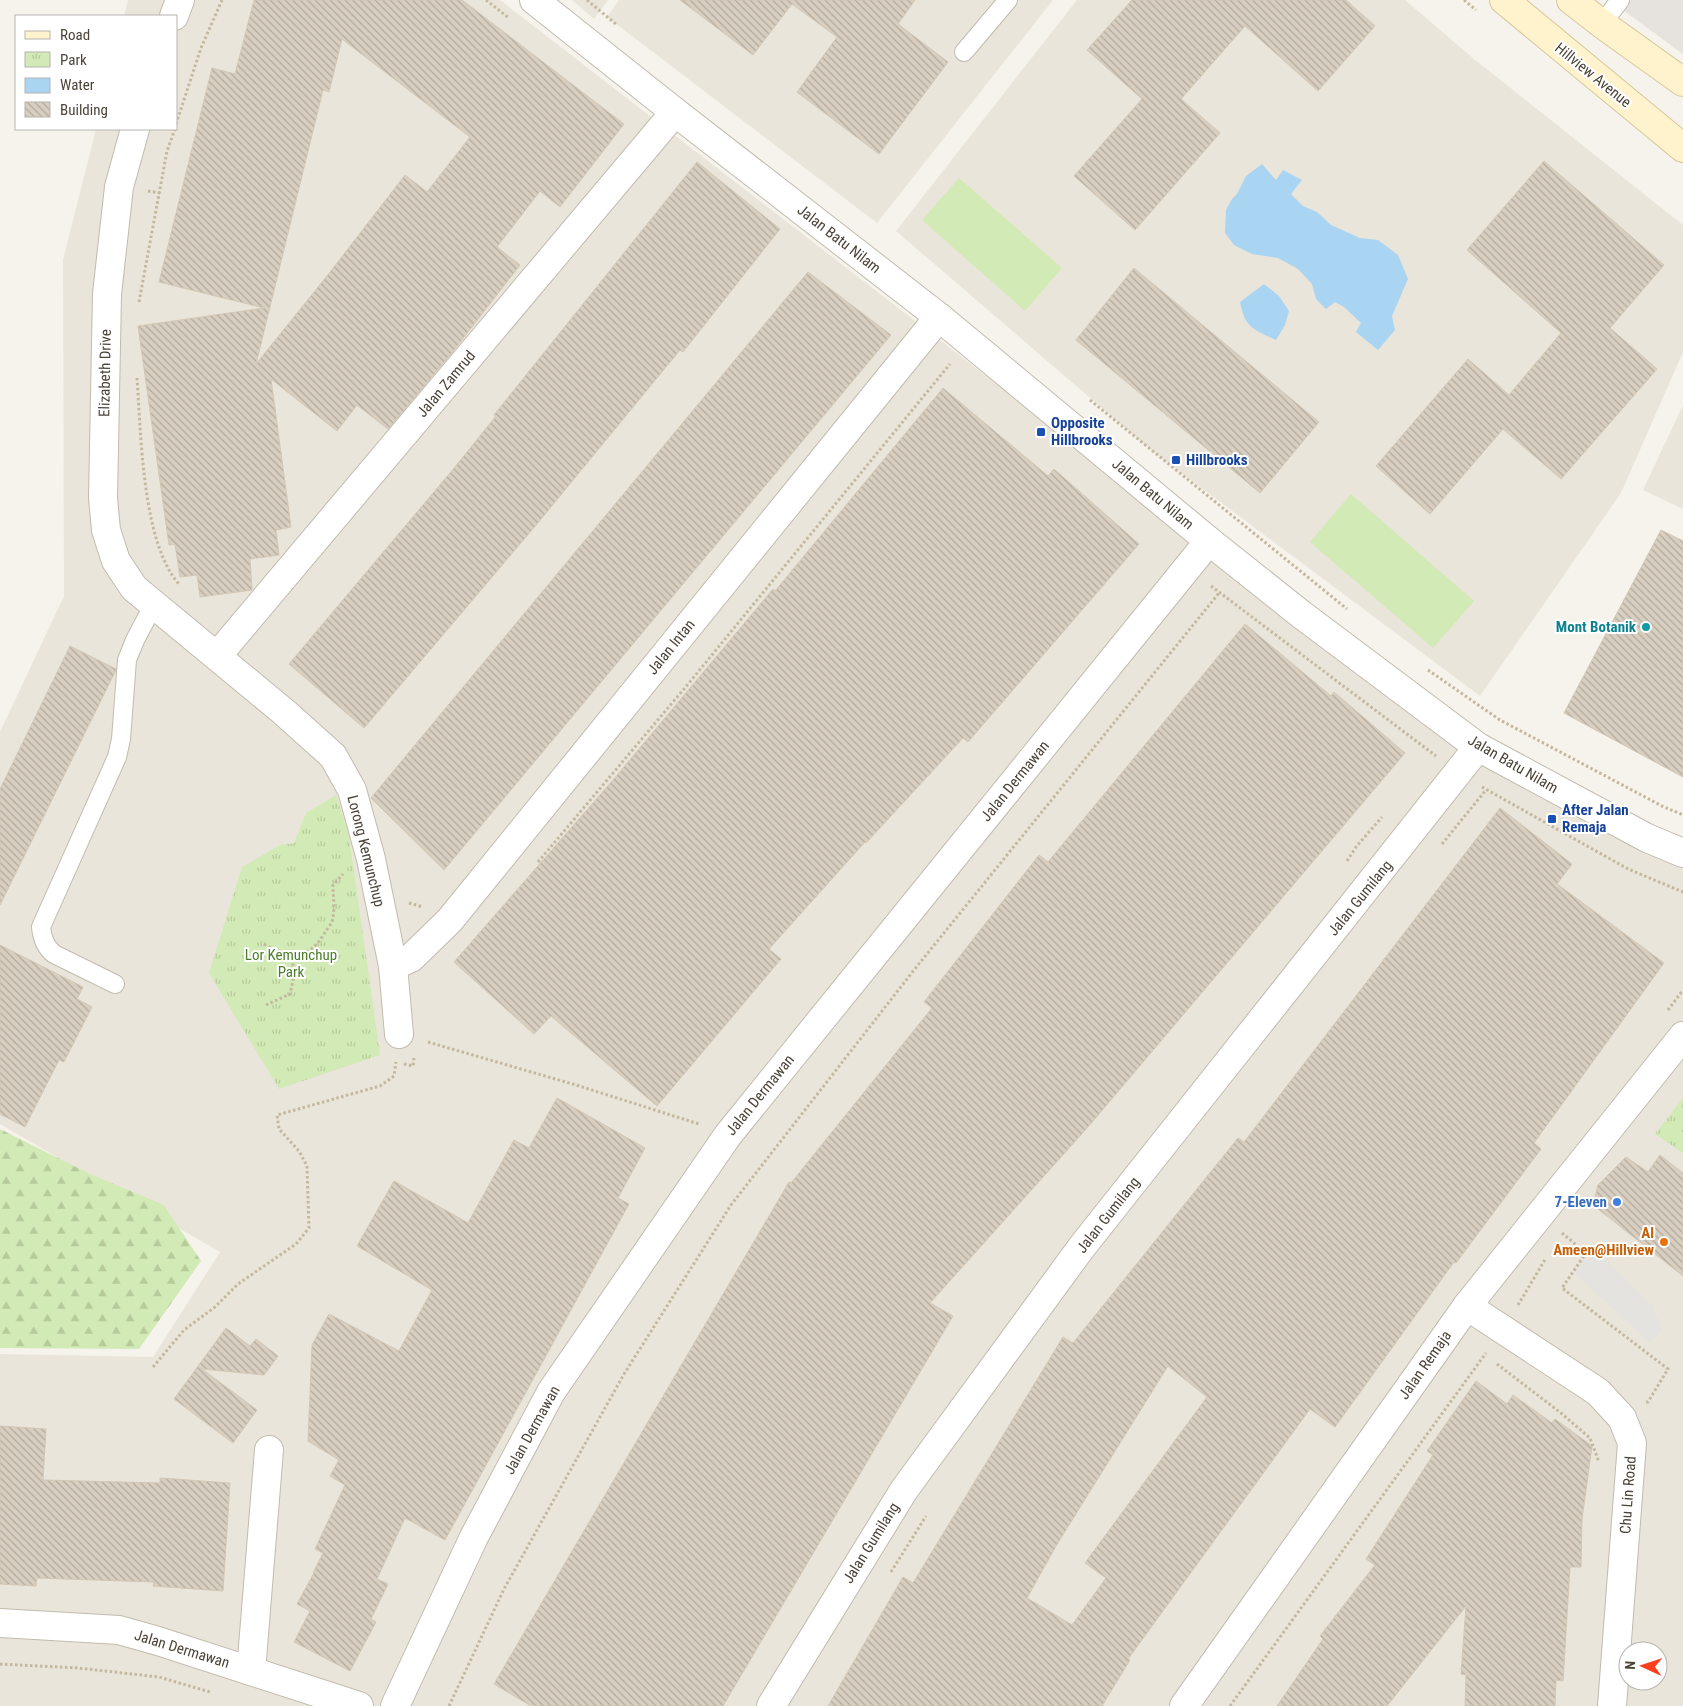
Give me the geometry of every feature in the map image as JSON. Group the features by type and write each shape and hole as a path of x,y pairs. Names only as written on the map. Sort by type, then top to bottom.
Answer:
{"street":[{"path":"174,15 180,0"},
{"name":"Jalan Batu Nilam","path":"534,0 675,112 940,317 1302,615 1478,747 1647,838 1683,854"},
{"name":"Hillview Avenue","path":"1504,0 1683,148"},
{"path":"1572,0 1683,82"},
{"name":"Jalan Zamrud","path":"217,656 675,112"},
{"name":"Elizabeth Drive","path":"134,130 119,187 107,294 103,498 106,530 116,561 134,588 154,604"},
{"name":"Jalan Intan","path":"393,966 411,958 450,920 940,317"},
{"name":"Jalan Dermawan","path":"395,1706 474,1538 552,1392 728,1135 1209,540"},
{"name":"Lorong Kemunchup","path":"154,604 284,712 333,756 352,790 371,859 393,966 399,1034"},
{"name":"Jalan Gumilang","path":"771,1706 904,1490 1058,1279 1478,747"},
{"name":"Jalan Remaja","path":"1184,1706 1467,1306 1683,1036"},
{"name":"Chu Lin Road","path":"1467,1306 1598,1392 1622,1418 1632,1443 1612,1706"},
{"path":"251,1670 269,1450"},
{"name":"Jalan Dermawan","path":"0,1622 119,1630 158,1640 359,1706"}],"lane":[{"path":"964,52 1008,0"},
{"path":"1602,24 1620,0"},
{"path":"115,984 54,954 48,948 40,927 117,756 121,739 128,660 135,640 154,604"}],"path":[{"path":"178,118 201,48 222,0"},
{"path":"587,0 623,30"},
{"path":"534,866 696,675 952,360"},
{"path":"1086,397 1350,611"},
{"path":"449,1706 504,1589 624,1374 731,1205 920,963 1219,593"},
{"path":"1428,670 1500,720 1662,806 1683,815"},
{"path":"1436,851 1486,790"},
{"path":"264,944 278,952 292,955 298,955 312,949 333,919 332,885 347,869"},
{"path":"266,1005 290,994 294,976 292,955"},
{"path":"153,1366 184,1330 215,1307 238,1284 296,1244 309,1228 307,1166 299,1151 280,1129 277,1115 380,1086 394,1076 399,1034 576,1085 728,1135"},
{"path":"1566,1226 1561,1233 1586,1253 1562,1288 1668,1369 1648,1402 1640,1403"},
{"path":"1230,1706 1485,1355 1503,1329 1546,1257"},
{"path":"1485,1355 1561,1413 1590,1438 1603,1470"},
{"path":"886,1580 928,1512"},
{"path":"0,1664 78,1668 159,1676 213,1693"}],"shaded area":[{"path":"128,0 500,0 1484,761 1683,863 1683,1706 0,1706 0,1354 153,1357 220,1252 0,1124 0,732 64,596 63,260 96,130 178,130 178,15 124,15"},
{"path":"572,0 608,0 594,19"},
{"path":"619,0 1053,0 877,223 607,17"},
{"name":"Hillbrooks","path":"1077,0 1405,0 1474,59 1683,225 1683,352 1621,493 1480,696 1152,451 896,231"},
{"path":"1609,0 1683,0 1683,54"},
{"path":"1683,405 1683,509 1643,490"},
{"path":"1592,1246 1652,1305 1662,1330 1650,1342 1575,1274"}],"green space":[{"path":"959,178 1062,268 1025,311 922,220"},
{"path":"1351,494 1474,601 1433,648 1310,542"},
{"name":"Lor Kemunchup Park","path":"336,795 349,836 380,1055 279,1089 209,973 242,867 280,845 294,843 306,813"},
{"path":"1683,1098 1683,1153 1655,1134"},
{"path":"0,1129 90,1174 164,1205 201,1261 139,1349 0,1348"}],"water":[{"path":"1262,164 1276,180 1283,170 1302,180 1291,194 1303,206 1317,212 1331,225 1360,238 1378,240 1398,255 1408,279 1392,316 1395,330 1378,350 1356,332 1361,323 1344,307 1335,302 1326,309 1316,299 1312,284 1298,269 1278,258 1252,254 1234,245 1225,233 1226,210 1246,176"},
{"path":"1264,284 1279,296 1289,311 1285,325 1276,340 1251,327 1244,317 1240,302"}],"building":[{"path":"254,0 462,0 624,124 560,207 540,191 497,247 520,265 454,350 388,429 357,405 337,431 271,379 291,527 276,530 279,555 250,559 252,590 200,597 197,575 180,577 175,544 169,545 138,326 264,308 159,282 212,68 235,74","holes":["342,39 470,137 427,192 405,175 256,364 323,90 329,92"]},
{"path":"680,0 915,0 898,24 948,62 879,154 797,92 837,37 792,4 753,55"},
{"path":"1132,0 1346,0 1375,26 1318,91 1245,26 1181,99 1220,133 1135,230 1074,176 1142,99 1087,50"},
{"path":"1544,161 1664,265 1610,328 1657,369 1561,479 1503,429 1430,514 1376,466 1468,359 1509,395 1561,333 1467,250"},
{"path":"697,162 780,229 683,352 680,350 537,524 364,728 289,664 455,467 496,416 494,415"},
{"path":"1134,268 1319,422 1260,493 1076,340"},
{"path":"808,272 891,335 444,870 371,798"},
{"path":"943,388 1048,476 1054,469 1139,544 968,742 963,738 865,842 769,949 781,959 657,1106 551,1016 534,1034 454,962 613,780 773,589 775,591"},
{"name":"Mont Botanik","path":"1661,530 1683,541 1683,777 1564,713"},
{"path":"1245,624 1331,696 1334,692 1405,753 1088,1127 930,1303 953,1316 723,1706 531,1706 494,1684 789,1182 791,1183 932,1008 924,1002 1039,855 1048,862"},
{"path":"70,646 116,669 0,905 0,789"},
{"path":"1500,808 1572,864 1557,884 1664,963 1534,1143 1541,1149 1456,1263 1454,1262 1335,1427 1310,1409 1128,1659 1130,1660 1102,1706 828,1706 903,1577 913,1583 1063,1337 1073,1343 1238,1138 1244,1142","holes":["1168,1366 1207,1397 1085,1563 1106,1578 1072,1625 1027,1598 1056,1546"]},
{"path":"0,945 83,987 77,999 92,1007 64,1062 59,1060 25,1127 0,1114"},
{"path":"557,1098 645,1148 618,1198 629,1204 445,1540 405,1518 377,1579 388,1584 371,1619 376,1622 350,1671 294,1642 310,1611 297,1604 323,1553 315,1549 345,1485 330,1476 339,1460 308,1441 312,1345 329,1314 399,1351 432,1290 357,1246 394,1181 468,1223 514,1140 529,1148"},
{"path":"1660,1155 1683,1173 1683,1276 1593,1205 1598,1185 1626,1157 1648,1172"},
{"path":"226,1328 250,1346 256,1339 278,1356 264,1375 202,1369 257,1410 233,1443 174,1399"},
{"path":"1476,1381 1507,1404 1513,1395 1552,1423 1555,1419 1592,1446 1582,1519 1581,1567 1570,1567 1563,1681 1556,1680 1555,1706 1465,1706 1466,1675 1461,1674 1466,1606 1387,1706 1277,1706 1323,1639 1320,1636 1375,1565 1366,1559 1433,1455 1427,1451"},
{"path":"0,1426 46,1429 43,1480 160,1483 160,1478 230,1483 223,1591 153,1586 154,1582 37,1578 36,1586 0,1584"}],"place":[{"name":"Opposite Hillbrooks","path":"1041,432"},
{"name":"Hillbrooks","path":"1176,460"},
{"name":"Mont Botanik","path":"1646,627"},
{"name":"After Jalan Remaja","path":"1552,819"},
{"name":"7-Eleven","path":"1617,1202"},
{"name":"Al Ameen@Hillview","path":"1664,1242"}]}
